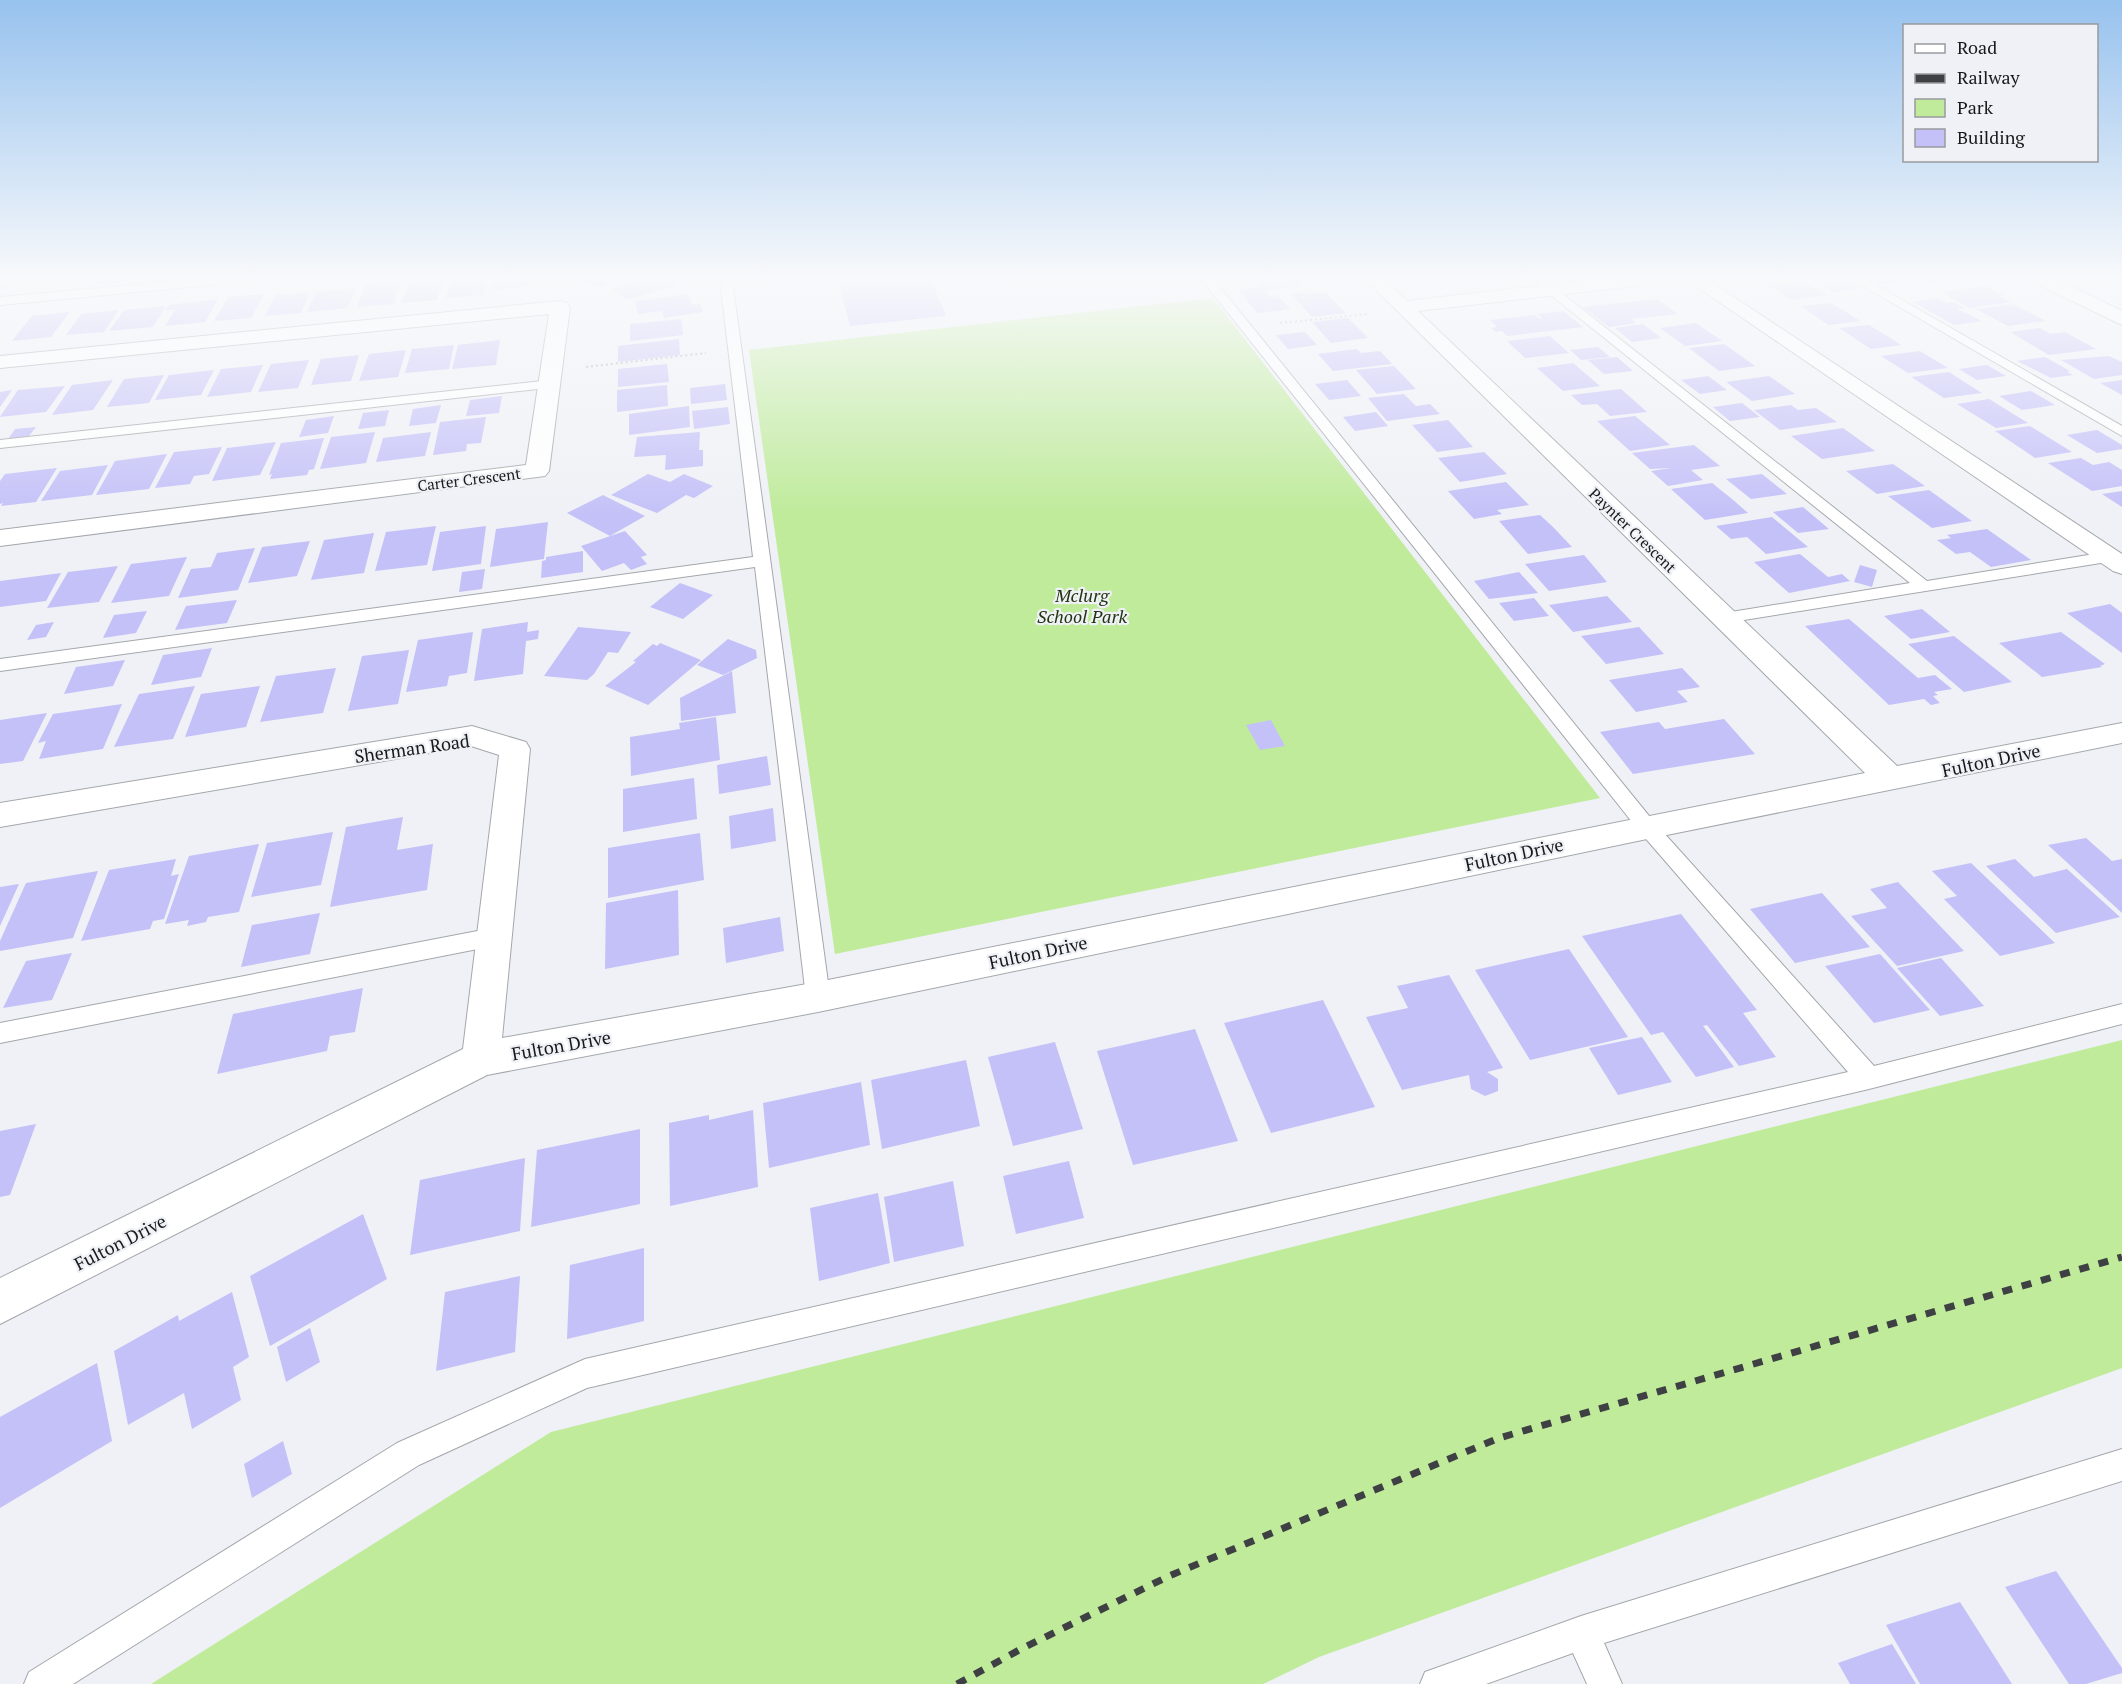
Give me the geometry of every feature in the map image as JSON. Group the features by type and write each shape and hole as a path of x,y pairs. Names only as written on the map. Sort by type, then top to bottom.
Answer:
{"street":[{"name":"Carter Crescent","path":"0,362 35,359"},
{"name":"Carter Crescent","path":"0,538 537,471 554,359"},
{"name":"Paynter Crescent","path":"1456,359 1892,780"},
{"path":"1813,359 2115,562"},
{"name":"Fulton Drive","path":"0,1302 481,1059 818,997 1647,827 2122,733"},
{"name":"Sherman Road","path":"0,815 472,736 515,749 481,1059"}],"lane":[{"path":"736,359 818,997"},
{"path":"1271,359 1647,827 1869,1078"},
{"path":"1639,359 1925,587"},
{"path":"1995,359 2122,432"},
{"path":"0,444 552,377"},
{"path":"0,665 762,561"},
{"path":"1725,618 1925,587 2115,562"},
{"path":"0,1033 493,937"},
{"path":"41,1684 408,1454 585,1374 1869,1078 2122,1014"},
{"path":"1437,1684 1581,1633 2122,1465"},
{"path":"1581,1633 1605,1684"}],"path":[{"path":"552,377 677,359"}],"green space":[{"name":"Mclurg School Park","path":"750,359 1260,359 1600,798 835,954"},
{"path":"2122,1040 2122,1368 1319,1657 1263,1684 151,1684 551,1432"}],"building":[{"path":"321,359 358,359 351,381 311,385"},
{"path":"367,359 403,359 398,377 359,381"},
{"path":"409,359 451,359 449,369 405,373"},
{"path":"455,359 497,359 496,365 452,369"},
{"path":"618,359 648,359 618,362"},
{"path":"1322,359 1387,359 1392,364 1333,371"},
{"path":"1619,359 1633,371 1604,374 1588,360"},
{"path":"1703,359 1745,359 1755,366 1719,371"},
{"path":"1885,359 1932,359 1948,368 1908,373"},
{"path":"2048,359 2073,375 2051,378 2017,361"},
{"path":"2115,359 2122,362 2122,375 2094,379 2061,360"},
{"path":"309,360 298,388 258,392 271,364"},
{"path":"1573,363 1600,386 1563,391 1537,368"},
{"path":"667,364 669,382 618,387 618,369"},
{"path":"263,365 251,392 207,397 221,369"},
{"path":"1987,365 2006,376 1977,380 1959,369"},
{"path":"1394,366 1416,389 1377,394 1356,370"},
{"path":"214,370 201,395 155,400 169,375"},
{"path":"1949,372 1982,393 1944,398 1911,377"},
{"path":"164,375 149,403 107,407 124,379"},
{"path":"1708,376 1727,390 1700,394 1681,380"},
{"path":"1769,376 1795,394 1752,401 1726,382"},
{"path":"113,380 93,410 52,415 72,385"},
{"path":"1347,380 1361,396 1329,400 1315,384"},
{"path":"2122,380 2122,395 2100,383"},
{"path":"725,384 727,400 691,404 690,388"},
{"path":"667,385 668,406 617,412 617,390"},
{"path":"65,386 46,412 0,417 18,390"},
{"path":"1621,389 1647,412 1610,416 1597,404 1582,405 1571,395"},
{"path":"12,390 0,407 0,392"},
{"path":"2031,391 2055,405 2022,410 1999,396"},
{"path":"1404,394 1416,406 1430,404 1440,414 1387,421 1368,398"},
{"path":"502,396 499,413 466,416 470,400"},
{"path":"1989,399 2028,423 1996,428 1957,404"},
{"path":"1742,403 1760,417 1730,421 1713,407"},
{"path":"441,405 436,423 409,426 413,409"},
{"path":"1791,405 1798,410 1816,408 1837,422 1780,430 1754,410"},
{"path":"689,406 690,427 629,435 629,414"},
{"path":"728,407 730,424 694,429 692,411"},
{"path":"389,410 385,426 358,429 363,413"},
{"path":"1376,412 1388,426 1355,431 1343,417"},
{"path":"334,416 328,433 299,437 306,420"},
{"path":"1635,416 1670,445 1630,451 1597,421"},
{"path":"486,417 481,443 467,444 466,451 433,455 440,422"},
{"path":"1448,420 1473,447 1437,452 1412,425"},
{"path":"2030,426 2072,452 2035,458 1995,431"},
{"path":"36,427 29,436 8,439 15,429"},
{"path":"1843,428 1875,451 1822,459 1791,436"},
{"path":"2097,430 2122,445 2122,449 2097,453 2067,435"},
{"path":"375,432 366,463 320,469 331,437"},
{"path":"431,432 425,456 376,462 383,438"},
{"path":"700,432 699,450 703,450 703,466 665,470 666,455 634,457 637,437"},
{"path":"324,438 314,469 309,470 307,475 270,479 272,474 269,475 281,443"},
{"path":"276,442 260,475 212,481 227,448"},
{"path":"1694,445 1720,466 1691,470 1703,480 1668,486 1651,471 1671,468 1650,469 1632,453"},
{"path":"222,447 209,474 194,476 190,484 155,488 174,452"},
{"path":"1484,452 1507,474 1460,482 1438,458"},
{"path":"167,454 149,489 96,495 115,461"},
{"path":"2081,458 2093,465 2109,462 2122,470 2122,486 2092,491 2048,463"},
{"path":"1893,464 1925,486 1877,494 1846,471"},
{"path":"108,465 92,495 41,501 60,471"},
{"path":"57,468 36,502 1,506 3,503 0,504 0,481 5,474"},
{"path":"648,474 670,482 684,474 713,486 694,498 686,495 657,513 611,495"},
{"path":"1762,474 1787,494 1751,499 1726,479"},
{"path":"1506,482 1529,505 1497,510 1502,514 1474,519 1448,491"},
{"path":"1712,483 1748,513 1705,520 1671,489"},
{"path":"1929,490 1972,521 1932,528 1888,496"},
{"path":"2122,491 2122,507 2102,494"},
{"path":"603,495 645,516 610,536 567,513"},
{"path":"1803,507 1829,529 1798,533 1773,512"},
{"path":"1540,515 1572,547 1528,554 1499,521"},
{"path":"1772,517 1808,547 1766,554 1747,537 1731,539 1716,526"},
{"path":"548,522 544,559 490,567 496,529"},
{"path":"436,526 427,565 375,571 386,532"},
{"path":"486,526 481,564 432,571 440,532"},
{"path":"1987,529 2031,560 1991,567 1970,552 1956,554 1937,540 1951,538 1947,535"},
{"path":"625,531 647,555 641,557 647,564 631,570 624,563 602,571 581,546"},
{"path":"374,533 364,573 311,580 324,540"},
{"path":"310,541 297,576 248,583 262,547"},
{"path":"255,548 238,590 178,598 191,569 211,567 217,553"},
{"path":"583,551 583,572 541,578 542,561 546,560 546,557"},
{"path":"1800,554 1828,577 1842,574 1850,581 1789,593 1754,562"},
{"path":"1584,555 1607,582 1549,591 1525,564"},
{"path":"187,557 169,596 111,603 131,564"},
{"path":"1860,565 1877,570 1872,587 1854,582"},
{"path":"118,566 99,602 47,608 68,572"},
{"path":"485,569 482,589 459,592 462,572"},
{"path":"1519,572 1538,593 1489,599 1474,581"},
{"path":"61,573 46,601 0,607 0,581"},
{"path":"680,583 713,595 683,619 650,607"},
{"path":"1607,596 1632,622 1573,632 1549,605"},
{"path":"1534,598 1549,616 1514,621 1499,603"},
{"path":"237,600 227,623 175,630 186,606"},
{"path":"2110,604 2122,613 2122,653 2067,613"},
{"path":"1922,609 1950,632 1911,639 1884,616"},
{"path":"147,611 136,633 103,638 114,615"},
{"path":"1849,619 1918,678 1935,675 1952,689 1934,692 1938,695 1933,696 1940,703 1931,705 1924,699 1889,705 1805,626"},
{"path":"54,622 46,637 27,640 36,625"},
{"path":"528,622 527,632 539,630 538,639 526,641 523,674 474,681 482,629"},
{"path":"578,627 631,632 618,653 608,652 594,674 587,680 544,676"},
{"path":"1639,627 1664,654 1606,664 1581,636"},
{"path":"473,632 467,673 449,676 447,686 406,692 418,640"},
{"path":"2061,632 2105,664 2100,666 2102,667 2042,677 1999,643"},
{"path":"1954,636 2012,682 1964,692 1908,644"},
{"path":"728,639 756,650 757,658 723,675 697,665"},
{"path":"660,643 701,660 648,705 605,686 636,662 633,661 653,644 657,646"},
{"path":"212,648 201,677 151,685 163,655"},
{"path":"409,650 398,704 348,711 362,656"},
{"path":"125,660 113,686 64,694 76,667"},
{"path":"336,668 323,713 260,722 276,676"},
{"path":"1682,668 1700,687 1677,691 1688,702 1636,712 1609,680"},
{"path":"732,671 736,713 681,721 680,698"},
{"path":"195,686 173,739 114,747 139,694"},
{"path":"260,686 246,727 185,737 201,694"},
{"path":"122,704 103,749 39,759 46,741 38,743 53,714"},
{"path":"47,713 23,761 0,764 0,720"},
{"path":"716,717 720,760 631,776 630,737 680,729 679,723"},
{"path":"1724,719 1755,754 1633,774 1600,732 1659,722 1665,729"},
{"path":"1271,720 1285,746 1260,750 1246,725"},
{"path":"767,756 771,785 719,794 717,765"},
{"path":"694,778 697,819 623,832 623,789"},
{"path":"773,808 776,841 731,849 729,816"},
{"path":"403,817 397,850 433,844 427,890 330,907 346,827"},
{"path":"333,832 321,885 251,897 267,843"},
{"path":"700,833 704,880 608,898 608,848"},
{"path":"2086,838 2112,861 2122,859 2122,913 2048,845"},
{"path":"259,844 239,912 208,917 206,922 187,926 189,920 165,924 189,856"},
{"path":"176,859 171,876 179,874 164,919 153,921 150,929 81,941 109,870"},
{"path":"2015,859 2034,877 2067,869 2120,917 2056,933 1986,866"},
{"path":"1971,863 2055,943 2000,956 1944,899 1957,896 1932,871"},
{"path":"98,871 73,938 0,951 0,941 26,883"},
{"path":"1898,882 1964,951 1897,966 1851,916 1887,908 1870,889"},
{"path":"19,884 0,926 0,887"},
{"path":"678,890 679,955 605,969 606,903"},
{"path":"1822,893 1870,947 1795,963 1750,909"},
{"path":"320,913 310,954 241,967 252,925"},
{"path":"1681,914 1757,1010 1743,1013 1776,1057 1739,1066 1707,1025 1703,1026 1734,1067 1696,1077 1663,1032 1651,1035 1582,936"},
{"path":"780,917 784,951 726,963 723,928"},
{"path":"1569,949 1628,1037 1530,1060 1475,970"},
{"path":"72,953 52,1000 3,1008 26,961"},
{"path":"1880,954 1930,1010 1874,1023 1825,966"},
{"path":"1941,958 1984,1006 1940,1016 1897,968"},
{"path":"1449,975 1503,1068 1487,1072 1498,1079 1498,1091 1485,1096 1471,1089 1469,1075 1402,1090 1366,1017 1408,1008 1397,986"},
{"path":"363,988 355,1032 330,1036 327,1051 217,1074 233,1014"},
{"path":"1323,1000 1375,1107 1271,1133 1224,1023"},
{"path":"1195,1029 1238,1141 1133,1165 1097,1051"},
{"path":"1642,1037 1672,1082 1618,1095 1589,1048"},
{"path":"1055,1042 1083,1129 1013,1146 988,1057"},
{"path":"966,1060 980,1126 882,1149 871,1080"},
{"path":"861,1082 870,1145 769,1168 763,1103"},
{"path":"753,1110 758,1187 670,1206 669,1123 709,1115 709,1120"},
{"path":"36,1124 10,1195 0,1197 0,1131"},
{"path":"640,1129 640,1204 531,1227 537,1150"},
{"path":"525,1158 520,1231 410,1255 420,1180"},
{"path":"1069,1161 1084,1218 1016,1234 1003,1176"},
{"path":"953,1181 964,1246 894,1262 884,1197"},
{"path":"878,1193 890,1263 819,1281 810,1208"},
{"path":"363,1214 387,1279 270,1346 250,1276"},
{"path":"644,1248 644,1321 567,1339 570,1265"},
{"path":"520,1276 515,1352 436,1371 445,1292"},
{"path":"232,1292 249,1357 233,1367 241,1400 192,1429 184,1393 128,1425 114,1351 178,1315 179,1321"},
{"path":"310,1328 320,1362 286,1382 277,1347"},
{"path":"97,1363 112,1441 0,1508 0,1417"},
{"path":"283,1441 292,1474 252,1498 244,1464"},
{"path":"2056,1571 2122,1668 2122,1673 2086,1684 2069,1684 2005,1587"},
{"path":"1960,1602 2012,1684 1920,1684 1886,1625"},
{"path":"1892,1644 1916,1684 1850,1684 1838,1663"}],"railway":[{"path":"957,1684 1021,1649 1169,1576 1499,1438 2122,1257"}]}
